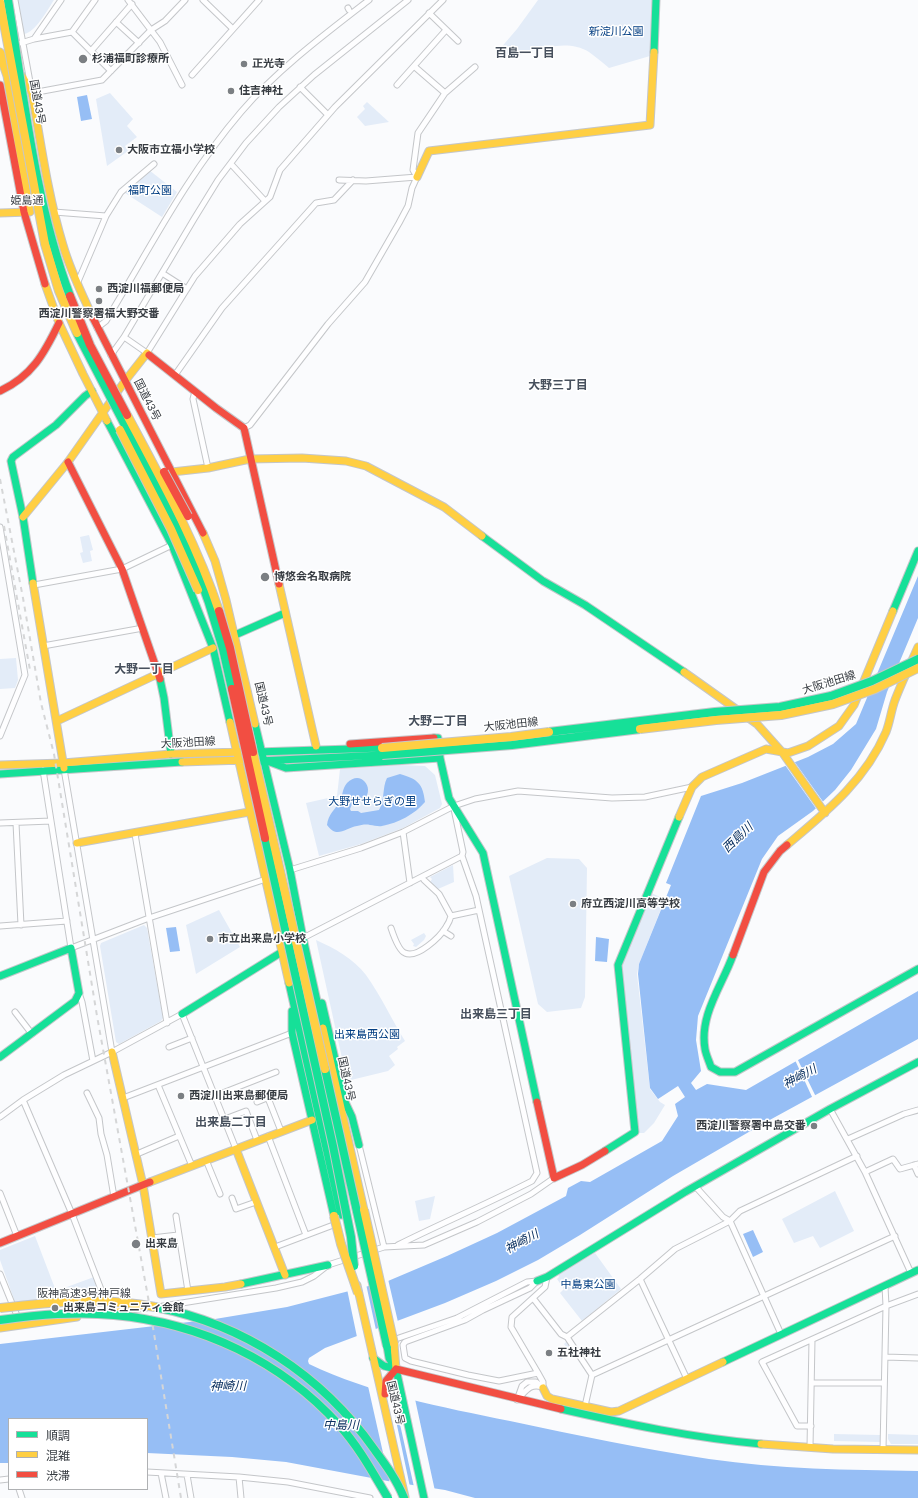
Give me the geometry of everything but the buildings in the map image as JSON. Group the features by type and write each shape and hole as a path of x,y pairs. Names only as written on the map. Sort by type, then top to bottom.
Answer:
{"main road":[{"name":"国道43号","path":"8,0 44,202 54,246 84,341 185,525 203,565 219,610 230,648 389,1358 396,1369"},
{"path":"417,177 429,151 650,125 656,0"},
{"name":"国道43号","path":"0,2 45,244 59,291 196,567 223,649 333,1146 351,1237 358,1293 405,1498"},
{"name":"国道43号","path":"0,53 24,78 32,93 54,212 63,246 77,285 97,328 172,472 215,561 235,635 290,870 303,938 393,1340 396,1356 396,1369 424,1498"},
{"path":"0,53 7,76 27,212"},
{"name":"国道43号","path":"0,85 42,275 59,323 92,391 172,545 213,648 282,952 337,1219 354,1266"},
{"name":"姫島通","path":"0,213 54,212"},
{"path":"0,391 24,378 44,355 59,323"},
{"path":"84,341 108,369 188,516 202,544 227,604"},
{"path":"57,721 213,648 208,621 198,590 169,525 98,387 84,341"},
{"path":"23,517 68,462 103,411 147,353 244,428 316,746"},
{"path":"63,766 57,721 43,646 23,517 11,459 56,425 84,396 92,391"},
{"path":"172,472 208,468 250,459 302,458 346,461 371,469 426,497 444,507 543,581 632,636 717,694 757,724 782,752 824,811"},
{"path":"68,462 122,569 143,628 158,674 165,705 171,754"},
{"path":"281,752 316,746 438,738 440,758 449,798 483,853 554,1178 582,1165 635,1132 618,965 692,787 702,777 766,749 788,753 808,746 838,726 848,715 854,705 918,550"},
{"path":"235,635 285,613"},
{"path":"918,648 895,701 886,732 850,789 780,851 764,872 730,964 708,1011 705,1025 705,1049 711,1067 720,1072 735,1072 795,1040 918,969"},
{"name":"大阪池田線","path":"264,757 281,752 382,751 715,712 780,707 831,696 872,681 918,658"},
{"name":"大阪池田線","path":"0,774 171,754 264,757 512,745 716,720 781,715 833,704 875,689 918,668"},
{"name":"大阪池田線","path":"0,764 63,766 172,762 237,756"},
{"path":"264,757 286,768 440,758"},
{"path":"77,843 135,834 249,812"},
{"path":"182,1014 303,938"},
{"path":"0,976 71,948 79,993 75,1001 0,1057"},
{"path":"312,977 321,997 345,1102 352,1117 359,1145"},
{"path":"291,994 292,1033 337,1219 343,1250 358,1293"},
{"path":"112,1052 137,1154 161,1294 225,1287 328,1265"},
{"path":"537,1281 547,1277 695,1186 830,1109 918,1062"},
{"path":"0,1243 206,1160 312,1120"},
{"path":"236,1149 285,1275"},
{"path":"543,1388 547,1396 550,1398 612,1412 619,1411 915,1272"},
{"name":"阪神高速3号神戸線","path":"0,1308 31,1305 119,1302 166,1309 202,1319 235,1332 273,1351 311,1379 332,1397 366,1437 405,1498"},
{"path":"0,1328 130,1310"},
{"name":"阪神高速3号神戸線","path":"0,1320 32,1316 83,1314 115,1315 156,1321 198,1332 246,1351 287,1376 324,1408 342,1427 370,1464 388,1498"},
{"path":"373,1358 384,1366 517,1400 581,1414 710,1438 748,1443 810,1447 918,1450"},
{"path":"384,1405 386,1381 396,1369"}],"street":[{"path":"15,0 32,93 102,80 151,30 165,21 185,0"},
{"path":"34,39 61,0"},
{"path":"0,49 34,39 72,32 95,0"},
{"path":"203,0 232,29"},
{"path":"192,75 259,0"},
{"path":"97,328 106,321 188,184 217,141 242,111 271,82 318,40 369,0"},
{"path":"111,355 124,337 218,180 250,139 279,107 300,87 408,0"},
{"path":"124,337 147,353 195,276 240,224 270,197 280,170 328,115 443,0"},
{"path":"91,51 116,22 130,2 160,42 182,85"},
{"path":"429,13 458,41"},
{"path":"116,22 139,43"},
{"path":"397,85 415,67 446,30"},
{"path":"72,32 111,70"},
{"path":"415,67 445,93"},
{"path":"417,177 413,170 418,133 445,93 475,67"},
{"path":"300,87 328,115"},
{"path":"77,285 106,216 121,192 154,164"},
{"path":"231,164 265,201"},
{"path":"339,180 366,181 417,177"},
{"path":"244,428 250,425 328,324 365,282 408,206 412,188 417,177"},
{"path":"175,375 222,308 316,203 334,200 353,180"},
{"path":"54,212 106,216"},
{"path":"162,273 187,289"},
{"path":"195,391 194,399 208,468"},
{"path":"0,527 25,675 0,736"},
{"path":"34,585 122,569 172,545"},
{"path":"43,646 143,628"},
{"path":"63,766 112,1052"},
{"path":"43,770 71,948 93,941 149,918 266,879"},
{"path":"290,870 361,848 404,832 454,806 475,799 518,791 612,798 644,797 692,787"},
{"path":"396,1246 427,1230 477,1209 532,1181 536,1173 476,896 462,856 463,852 454,806"},
{"path":"0,823 51,821"},
{"path":"16,823 21,925"},
{"path":"404,832 410,883"},
{"path":"135,834 167,1023"},
{"path":"303,938 394,893 462,856"},
{"path":"424,880 439,894 452,916"},
{"path":"391,928 401,950 405,954 410,954 424,950 443,931 452,916 479,910"},
{"path":"0,926 67,921"},
{"path":"443,931 451,936"},
{"path":"79,993 93,1061"},
{"path":"15,1012 32,1034"},
{"path":"0,1118 23,1100 64,1075 112,1052 182,1014 236,1149"},
{"path":"123,1098 292,1033"},
{"path":"169,1047 192,1038"},
{"path":"215,1096 276,1072"},
{"path":"158,1085 192,1166"},
{"path":"87,1093 99,1118 114,1197"},
{"path":"257,1102 279,1093"},
{"path":"268,1098 281,1132"},
{"path":"23,1100 72,1214 107,1305 130,1310 219,1298 276,1288 302,1282 314,1276 328,1265 384,1248 424,1245 464,1228 531,1194 554,1178"},
{"path":"830,1109 857,1156 895,1236 915,1272"},
{"path":"848,1139 904,1114 918,1110"},
{"path":"225,1119 246,1111 258,1140"},
{"path":"137,1154 180,1136"},
{"path":"268,1136 306,1235"},
{"path":"359,1145 384,1248"},
{"path":"568,1337 675,1250 730,1221 740,1211 857,1156"},
{"path":"865,1172 893,1159 900,1169 916,1164 918,1174"},
{"path":"206,1160 220,1194"},
{"path":"695,1186 723,1218 730,1221 781,1334"},
{"path":"0,1194 17,1236"},
{"path":"232,1198 236,1209 256,1202"},
{"path":"176,1216 188,1291"},
{"path":"275,1247 306,1235 337,1219"},
{"path":"152,1238 178,1235"},
{"path":"592,1375 895,1236"},
{"path":"0,1274 21,1325"},
{"path":"543,1388 543,1382 512,1327 512,1317 545,1287 547,1277"},
{"path":"640,1279 687,1379"},
{"path":"393,1340 457,1318 527,1282 537,1281"},
{"path":"537,1281 530,1288 465,1320 405,1342 403,1345 406,1358 411,1361 485,1379 499,1381 538,1373"},
{"path":"883,1450 886,1306 885,1286"},
{"path":"811,1426 797,1426 762,1362 886,1306 918,1294"},
{"path":"533,1298 561,1334 568,1337 592,1375 585,1406"},
{"path":"810,1447 812,1340"},
{"path":"885,1357 918,1358"},
{"path":"518,1378 523,1380 524,1384"},
{"path":"517,1400 524,1384 529,1381 538,1383 543,1388"},
{"path":"812,1383 884,1383"},
{"path":"517,1400 528,1388 536,1386 543,1388"},
{"path":"148,1472 239,1477 288,1482 370,1498"},
{"path":"161,1473 166,1498"},
{"path":"187,1475 191,1498"},
{"path":"239,1477 242,1498"}],"green space":[{"path":"18,0 54,0 37,25 28,33 24,34"},
{"name":"新淀川公園","path":"538,0 653,0 650,56 609,68 589,52 569,46 559,46 548,47 507,59 499,50 517,29"},
{"path":"110,93 133,119 127,126 137,137 125,146 128,151 107,166 96,99"},
{"path":"367,102 389,122 365,126 357,117 365,109 363,106"},
{"name":"福町公園","path":"149,170 177,192 162,217 125,193"},
{"path":"89,535 93,550 90,551 92,561 83,563 80,553 83,552 80,537"},
{"path":"16,658 18,680 15,688 0,689 0,659"},
{"name":"大野せせらぎの里","path":"401,765 425,766 435,775 442,804 440,808 403,828 361,844 319,856 306,803 337,796 340,769"},
{"path":"547,858 579,859 587,868 585,997 581,1008 547,1012 538,1004 509,876"},
{"path":"453,865 454,882 438,889 430,882 432,879 430,877"},
{"path":"651,893 665,899 639,964 637,974 650,1089 660,1102 665,1105 654,1123 644,1133 639,1133 621,965"},
{"path":"219,910 240,947 196,974 186,925"},
{"path":"144,925 147,928 163,1018 161,1021 119,1044 116,1042 100,946 101,943"},
{"path":"424,933 426,936 424,940 416,947 413,946 414,944 411,940"},
{"name":"出来島西公園","path":"316,940 343,954 361,969 377,991 405,1041 389,1056 395,1065 388,1071 347,1081"},
{"path":"835,1191 854,1231 820,1248 813,1236 794,1243 782,1219"},
{"path":"435,1196 430,1219 419,1221 415,1201"},
{"path":"35,1236 56,1291 94,1277 101,1297 17,1308 0,1260 0,1250"},
{"name":"中島東公園","path":"595,1253 621,1289 582,1321 560,1293 564,1289 557,1279 559,1277 558,1274"},
{"path":"567,1341 572,1349 561,1360 558,1353 561,1349 565,1351 568,1349 564,1344"},
{"path":"834,1434 880,1435 880,1442 834,1441"},
{"path":"888,1434 918,1435 918,1444 891,1444 888,1439"}],"water":[{"path":"87,95 92,119 81,121 77,97"},
{"path":"918,576 918,618 887,692 876,729 851,770 835,790 813,811 778,836 762,859 698,1016 696,1040 701,1071 691,1083 696,1090 707,1084 746,1090 918,991 918,1039 766,1122 673,1176 538,1260 496,1281 445,1303 325,1348 309,1358 308,1361 309,1364 357,1384 382,1392 458,1410 609,1442 709,1459 761,1465 918,1471 918,1498 475,1498 445,1490 286,1462 232,1457 148,1453 148,1418 8,1418 8,1463 0,1463 0,1344 215,1319 287,1307 388,1281 497,1233 566,1196 568,1188 581,1181 590,1182 662,1141 678,1116 675,1104 685,1097 678,1086 658,1099 650,1088 638,974 639,964 671,885 666,883 701,796 742,783 808,757 833,744 856,724"},
{"path":"400,774 415,780 423,791 425,802 411,814 388,825 362,825 341,832 334,831 327,825 330,815 340,801 347,783 353,779 359,778 367,785 368,791 366,796 361,801 352,804 350,809 351,811 358,811 361,813 379,810 387,778"},
{"path":"176,927 180,951 170,952 166,928"},
{"path":"596,937 609,939 607,962 595,961"},
{"path":"753,1230 763,1252 753,1257 743,1234"}],"pier":[{"path":"794,761 824,803 817,810 785,765"},
{"path":"797,1058 816,1097 813,1099 795,1060"},
{"path":"388,1279 398,1322 379,1329 369,1284"},
{"path":"366,1284 376,1330 357,1337 347,1289"},
{"path":"368,1386 390,1392 410,1487 390,1484"},
{"path":"393,1393 415,1399 435,1491 414,1487"}],"railway":[{"path":"0,479 41,703 54,754 97,1016 148,1297 181,1498"},
{"path":"4,526 30,670"}],"traffic: fast":[{"path":"8,0 25,112 39,187 58,261 70,296"},
{"path":"654,52 656,0"},
{"path":"77,333 154,481 196,567 223,649 232,689"},
{"path":"33,583 23,517 11,461 13,457 56,425 92,391"},
{"path":"107,421 172,545 213,648 230,722"},
{"path":"482,536 543,581 585,605 684,672"},
{"path":"893,611 918,551"},
{"path":"235,635 285,613"},
{"path":"549,732 715,712 780,707 831,696 872,681 918,659"},
{"path":"160,679 164,698 171,754"},
{"path":"255,724 290,870 323,1028"},
{"path":"382,755 512,745 640,729"},
{"path":"270,762 286,768 440,758 438,738 434,738"},
{"path":"257,752 382,748"},
{"path":"259,761 382,755"},
{"path":"440,758 449,798 483,853 537,1102"},
{"path":"0,774 182,762"},
{"path":"605,1151 635,1132 618,965 679,817"},
{"path":"265,838 333,1146 351,1237 354,1266"},
{"path":"0,976 71,948 79,993 75,1001 0,1057"},
{"path":"182,1014 285,950"},
{"path":"733,955 708,1012 705,1024 704,1036 706,1054 711,1067 720,1072 735,1072 918,969"},
{"path":"289,983 341,1215"},
{"path":"322,1003 345,1102 352,1117 359,1145"},
{"path":"292,1011 292,1033 334,1216"},
{"path":"537,1281 547,1277 685,1192 830,1109 918,1062"},
{"path":"325,1069 387,1346"},
{"path":"241,1284 328,1265"},
{"path":"723,1362 918,1270"},
{"path":"155,1307 188,1315 219,1326 249,1340 278,1357 305,1376 330,1398 353,1422 386,1466 404,1498"},
{"path":"0,1320 57,1314 86,1313 114,1315 146,1319 178,1327 208,1336 237,1349 265,1364 292,1382 316,1402 339,1425 353,1442 388,1498"},
{"path":"387,1346 389,1358 396,1369 424,1498"},
{"path":"373,1358 384,1366 396,1369"},
{"path":"561,1409 661,1430 761,1444"}],"traffic: slow":[{"path":"0,2 45,244 59,291 77,333"},
{"path":"0,52 22,76 32,93 53,208 69,264 93,318"},
{"path":"417,177 429,151 650,125 654,52"},
{"path":"0,56 7,76 30,212"},
{"path":"0,213 30,212"},
{"path":"45,284 59,323 107,421"},
{"path":"23,517 68,462 125,381 147,353 149,355"},
{"path":"127,415 189,536 200,560 219,611"},
{"path":"120,430 171,529 198,590"},
{"path":"172,472 208,468 250,459 302,458 346,461 366,466 444,507 482,536"},
{"path":"203,533 215,561 226,600 255,724"},
{"path":"33,583 64,768"},
{"path":"279,584 316,746"},
{"path":"679,817 692,787 702,777 766,749 788,753 808,746 839,726 854,705 893,611"},
{"path":"787,845 830,808 856,781 867,766 886,732 895,700 918,647"},
{"path":"57,721 213,648"},
{"path":"640,729 716,720 781,715 833,704 875,689 918,668"},
{"path":"684,672 757,724 782,752 825,813"},
{"path":"230,722 289,983"},
{"path":"382,748 511,737 549,732"},
{"path":"0,765 63,763 171,754 241,752"},
{"path":"253,752 325,1069"},
{"path":"182,762 244,760"},
{"path":"77,843 249,812"},
{"path":"323,1028 364,1210"},
{"path":"112,1052 143,1185 161,1294 241,1284"},
{"path":"150,1182 312,1120"},
{"path":"236,1149 285,1275"},
{"path":"364,1210 394,1344"},
{"path":"334,1216 341,1244 358,1293"},
{"path":"357,1285 405,1497"},
{"path":"0,1308 58,1302 97,1301 155,1307"},
{"path":"113,1313 130,1310"},
{"path":"0,1328 77,1317"},
{"path":"394,1344 396,1369"},
{"path":"543,1388 547,1396 552,1399 611,1412 619,1411 723,1362"},
{"path":"761,1444 833,1449 918,1450"}],"traffic: jam":[{"path":"0,85 24,212 45,284"},
{"path":"70,296 90,345 127,415"},
{"path":"93,318 203,533"},
{"path":"0,391 21,378 36,363 48,345 59,323"},
{"path":"149,355 216,408 244,428 279,584"},
{"path":"68,462 122,569 160,679"},
{"path":"164,472 188,516"},
{"path":"219,611 230,648 253,752"},
{"path":"232,689 265,838"},
{"path":"350,744 434,738"},
{"path":"733,955 764,872 780,851 787,845"},
{"path":"537,1102 554,1178 582,1165 605,1151"},
{"path":"0,1243 150,1182"},
{"path":"396,1369 561,1409"},
{"path":"385,1394 386,1381 396,1369"}],"place":[{"name":"杉浦福町診療所","path":"83,59"},
{"name":"正光寺","path":"244,64"},
{"name":"住吉神社","path":"231,91"},
{"name":"大阪市立福小学校","path":"119,150"},
{"name":"西淀川福郵便局","path":"99,289"},
{"name":"西淀川警察署福大野交番","path":"99,301"},
{"name":"博悠会名取病院","path":"265,577"},
{"name":"府立西淀川高等学校","path":"573,904"},
{"name":"市立出来島小学校","path":"210,939"},
{"name":"西淀川出来島郵便局","path":"181,1096"},
{"name":"西淀川警察署中島交番","path":"814,1126"},
{"name":"出来島","path":"136,1244"},
{"name":"出来島コミュニティ会館","path":"55,1308"},
{"name":"五社神社","path":"549,1353"}],"district":[{"name":"百島一丁目","path":"525,54"},
{"name":"大野三丁目","path":"558,386"},
{"name":"大野一丁目","path":"144,670"},
{"name":"大野二丁目","path":"438,722"},
{"name":"出来島三丁目","path":"496,1015"},
{"name":"出来島二丁目","path":"231,1123"}],"water label":[{"name":"西島川","path":"738,838"},
{"name":"神崎川","path":"800,1077"},
{"name":"神崎川","path":"522,1242"},
{"name":"神崎川","path":"228,1387"},
{"name":"中島川","path":"341,1426"}]}
